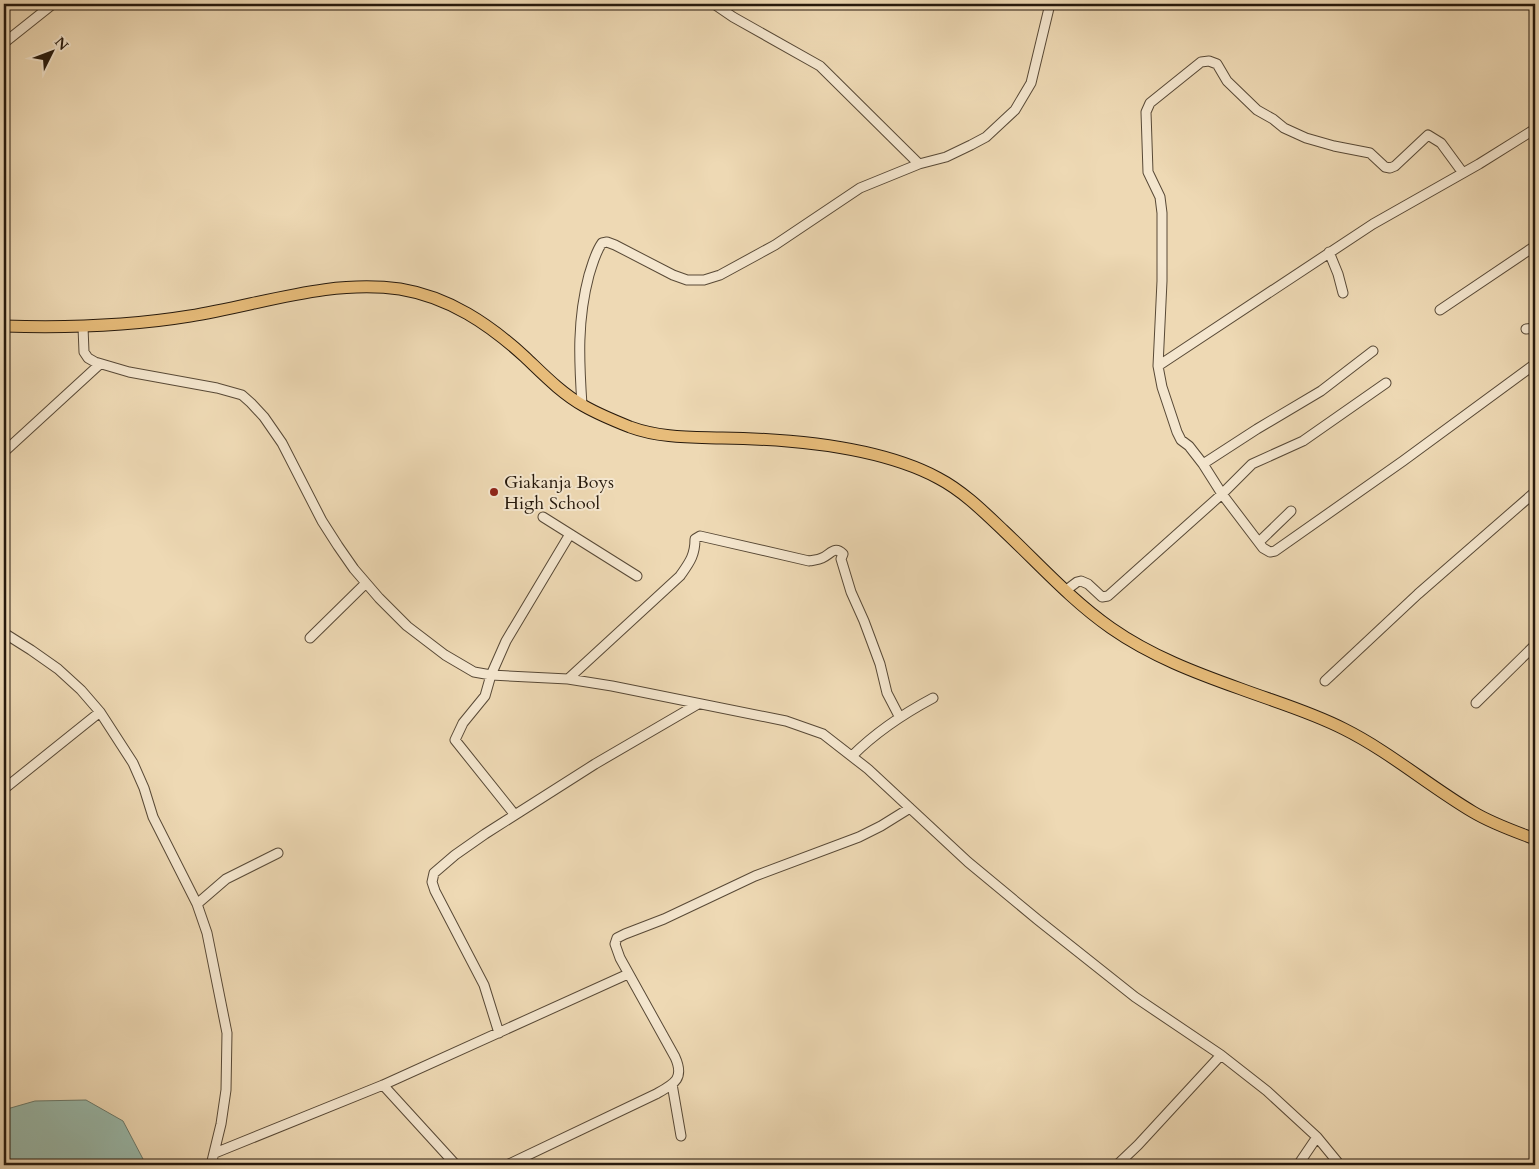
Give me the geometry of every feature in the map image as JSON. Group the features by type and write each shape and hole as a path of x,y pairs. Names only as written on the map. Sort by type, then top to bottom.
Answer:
{"main road":[{"path":"4,326 83,327 190,316 274,298 328,289 380,287 430,296 479,320 521,353 554,385 582,405 632,428 654,434 694,438 782,440 864,452 890,458 939,479 972,503 1090,613 1151,653 1196,673 1317,716 1377,747 1473,812 1502,827 1535,838"}],"street":[{"path":"4,43 53,4"},
{"path":"714,4 820,66 919,164"},
{"path":"582,405 579,348 580,321 584,296 596,252 602,243 608,242 616,245 673,275 687,280 704,280 720,275 775,245 860,188 919,164 946,157 971,146 986,136 1015,110 1031,83 1050,4"},
{"path":"1463,173 1441,144 1428,135 1395,166 1390,168 1385,167 1370,153 1334,146 1296,134 1284,128 1273,118 1257,110 1227,81 1216,64 1209,61 1201,62 1150,103 1146,112 1148,172 1160,197 1162,213 1162,281 1158,366 1176,432 1181,440 1190,446 1222,494 1259,542 1270,552 1275,551 1403,461 1535,364"},
{"path":"1158,366 1373,224 1463,173 1535,129"},
{"path":"1440,310 1535,246"},
{"path":"1329,252 1343,293"},
{"path":"83,327 84,352 88,358 100,364 129,372 217,388 242,396 251,403 264,416 282,443 322,521 366,583 407,626 431,645 474,672 492,675 568,679 612,686 767,717 803,726 823,734 852,756 968,862 1112,980 1267,1090 1317,1137 1340,1165"},
{"path":"1203,464 1321,391 1373,351"},
{"path":"4,452 100,364"},
{"path":"1065,591 1081,580 1102,597 1108,596 1222,494 1252,464 1304,441 1386,383"},
{"path":"1325,681 1418,594 1535,492"},
{"path":"1259,542 1291,510"},
{"path":"543,517 637,576"},
{"path":"515,815 454,740 463,723 485,696 506,641 570,534"},
{"path":"568,679 680,576 692,558 695,552 695,540 700,536 809,560 822,558 834,549 843,554 841,559 851,592 880,664 887,692 899,716"},
{"path":"310,638 366,583"},
{"path":"4,633 58,669 81,690 100,712 133,763 144,788 153,817 197,904 208,933 227,1033 226,1090 215,1153 211,1165"},
{"path":"1476,703 1535,645"},
{"path":"852,756 899,716 933,698"},
{"path":"499,1032 484,985 434,891 432,877 443,864 455,855 515,815 595,764 698,704"},
{"path":"4,789 100,712"},
{"path":"507,1165 638,1103 672,1084 679,1076 679,1067 628,974 615,944 617,938 664,919 755,876 860,836 881,826 910,808"},
{"path":"197,904 226,879 278,853"},
{"path":"215,1153 384,1085 628,974"},
{"path":"1117,1165 1221,1056"},
{"path":"672,1084 682,1136"},
{"path":"384,1085 456,1165"},
{"path":"1298,1165 1317,1137"}],"shaded area":[{"path":"86,1100 123,1121 145,1165 4,1165 4,1111 35,1101"}],"place":[{"name":"Giakanja Boys High School","path":"494,492"}]}
